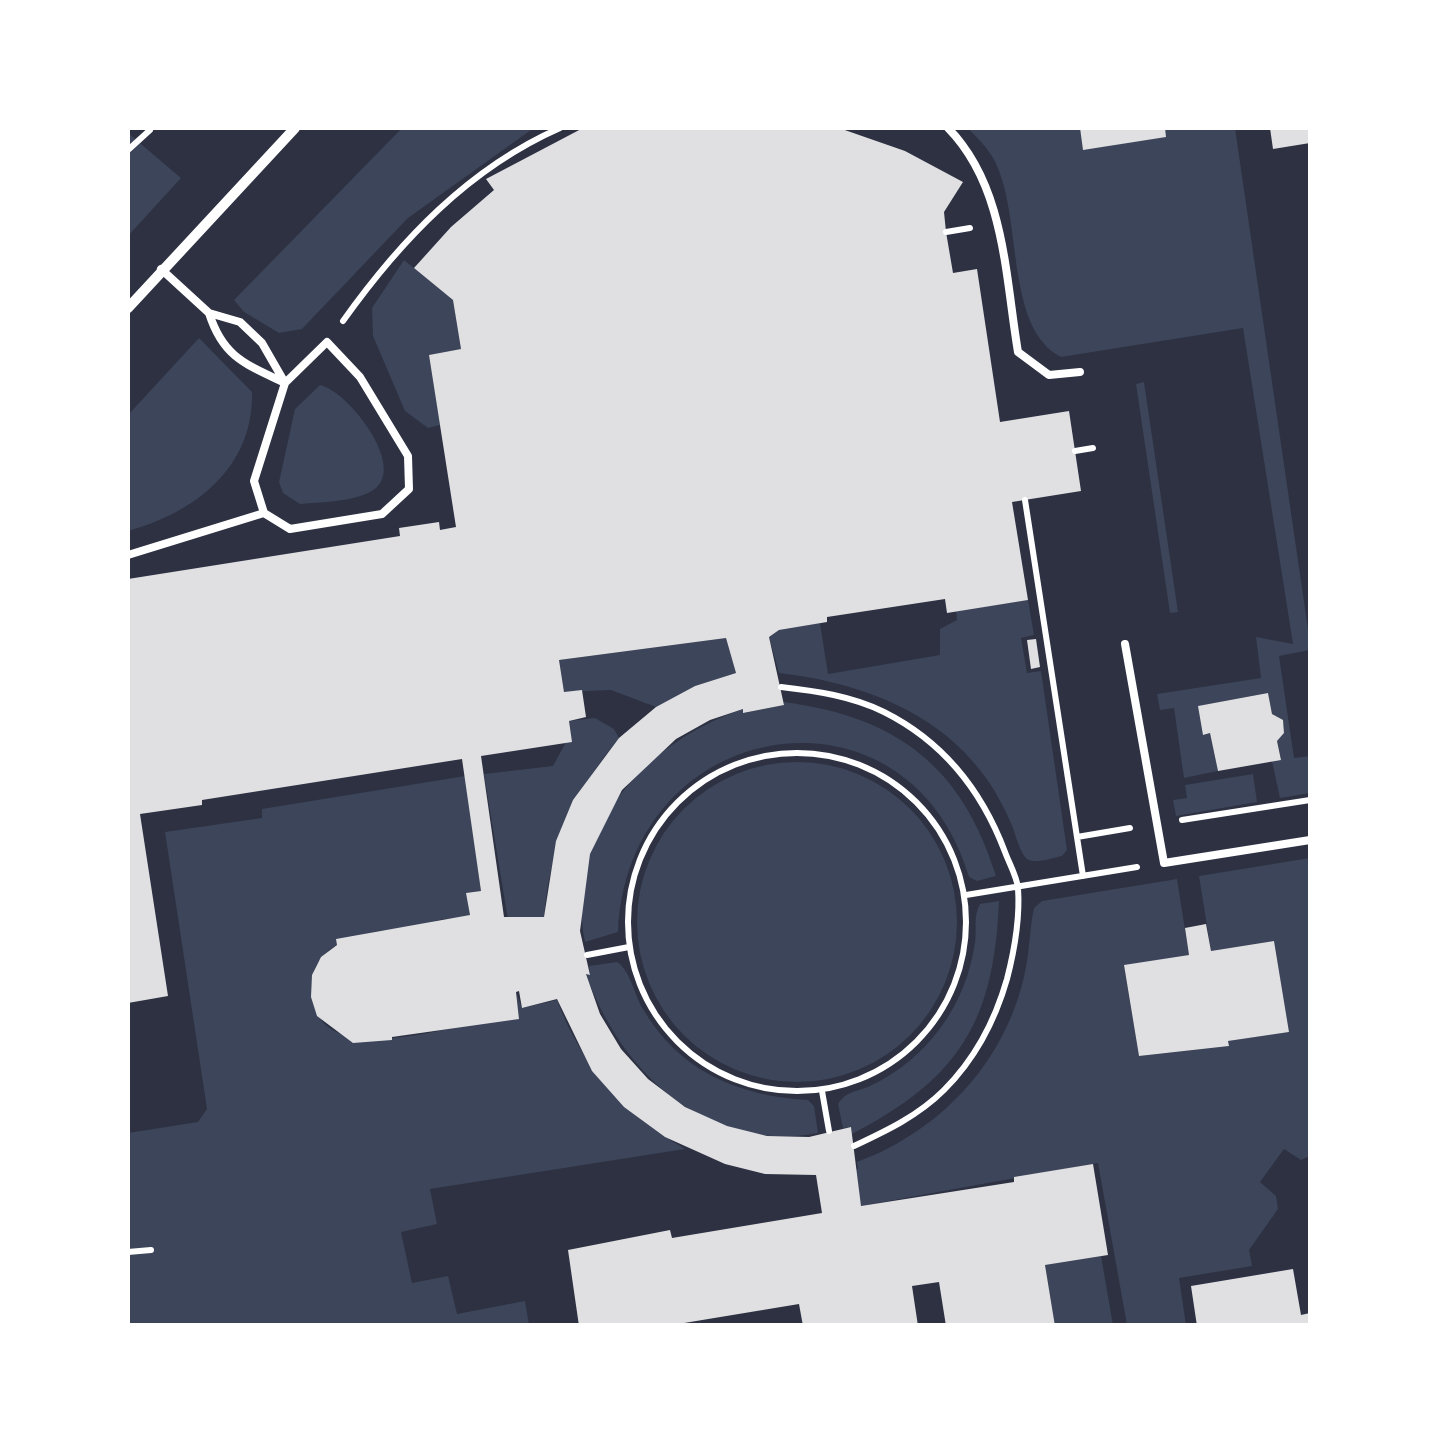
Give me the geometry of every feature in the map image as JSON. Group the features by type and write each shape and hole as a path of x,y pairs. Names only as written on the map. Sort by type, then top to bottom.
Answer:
{"street":[{"path":"128,308 161,268 296,128"}],"lane":[{"path":"948,128 972,152 987,181 1018,352 1048,376 1080,372"},
{"path":"161,268 209,313 240,322 262,343 285,383"},
{"path":"209,313 218,341 244,363 285,383"},
{"path":"328,342 360,377 408,456 409,489 382,514 290,529 264,513 254,481 285,383 328,342"},
{"path":"128,555 264,513"},
{"path":"1125,644 1164,863 1310,840"}],"path":[{"path":"537,128 541,136"},
{"path":"328,342 383,264 428,219 482,174 560,128"},
{"path":"128,150 150,130"},
{"path":"1075,451 1093,448"},
{"path":"1025,500 1083,876"},
{"path":"781,688 826,692 884,712 932,742 970,780 995,824 1018,886 1012,959 999,1006 976,1052 944,1091 903,1123 854,1146"},
{"path":"816,753 859,763 898,784 938,827 953,852 966,895 967,940 956,983 934,1022 904,1054 866,1078 822,1090 778,1091 735,1080 696,1059 664,1028 641,990 628,947 628,903 635,875 660,822 691,790 729,766 772,754 816,753"},
{"path":"1077,836 1310,800"},
{"path":"966,895 1164,863"},
{"path":"588,955 628,947"},
{"path":"822,1090 828,1131"},
{"path":"128,1252 151,1250"}],"shaded area":[{"path":"402,128 531,130 408,218 302,329 279,333 244,312 234,300"},
{"path":"968,128 1080,128 1083,149 1165,137 1165,128 1235,128 1310,643 1310,650 1279,656 1294,758 1310,756 1310,793 1280,798 1272,761 1281,759 1277,741 1284,733 1283,721 1272,714 1268,693 1199,706 1204,735 1210,733 1218,771 1184,778 1174,708 1160,710 1157,694 1261,678 1256,637 1293,644 1243,328 1061,357 1043,342 1030,321 1002,181 991,154"},
{"path":"128,133 181,178 128,236"},
{"path":"404,260 453,300 461,349 429,355 440,425 428,428 405,411 373,336 372,308"},
{"path":"199,338 252,392 243,443 231,465 197,499 128,531 128,415"},
{"path":"1144,382 1178,612 1170,613 1136,384"},
{"path":"320,385 345,400 369,430 378,446 383,477 376,488 360,496 300,504 283,493 279,482 295,409"},
{"path":"1028,600 1034,635 1021,638 1027,673 1041,671 1067,850 1062,856 1042,861 1025,857 983,774 942,732 891,702 864,692 779,673 769,637 779,630 820,623 828,674 940,655 940,629 957,620 956,611"},
{"path":"726,638 736,673 695,686 656,707 611,690 564,692 559,660"},
{"path":"784,702 860,720 920,753 964,805 996,876 977,881 969,877 937,811 890,768 834,746 774,745 717,764 668,802 633,859 618,932 585,942 582,902 587,865 599,830 618,798 642,770 672,745 706,725 743,709 744,713"},
{"path":"595,718 614,729 619,738 566,822 552,867 544,917 508,920 484,774 553,766 566,742 569,721"},
{"path":"797,762 828,765 858,775 886,789 910,809 930,833 944,861 954,891 954,953 944,983 930,1011 910,1035 886,1055 858,1069 828,1079 797,1082 766,1079 736,1069 708,1055 684,1035 664,1011 650,983 640,953 637,922 640,891 650,861 664,833 684,809 708,789 736,775 766,765"},
{"path":"1253,774 1257,802 1176,816 1173,800 1187,798 1185,785"},
{"path":"465,776 481,891 467,893 470,915 373,932 335,946 322,957 314,972 317,1014 336,1032 364,1038 398,1037 498,1019 519,1019 516,992 522,1008 557,1000 579,1046 607,1086 642,1120 685,1149 430,1189 437,1224 401,1232 412,1283 448,1276 457,1314 525,1301 529,1325 128,1326 128,1133 198,1122 207,1109 165,832 262,818 262,809"},
{"path":"1310,858 1310,1156 1301,1160 1284,1149 1260,1182 1276,1196 1278,1209 1249,1250 1252,1266 1179,1278 1186,1325 1127,1325 1098,1163 861,1206 854,1170 858,1169 857,1162 889,1148 945,1109 990,1057 1019,995 1034,908 1042,901 1177,879 1189,955 1124,966 1139,1056 1229,1046 1228,1041 1289,1032 1274,941 1211,951 1199,876"},
{"path":"999,901 989,980 979,1013 964,1042 920,1091 852,1134 851,1127 843,1128 838,1104 848,1094 900,1068 934,1036 953,1008 967,976 980,904"},
{"path":"617,962 629,977 643,1009 674,1049 735,1086 808,1100 814,1106 818,1133 778,1136 741,1131 706,1118 674,1099 646,1074 622,1044 586,974 590,974 589,966"},
{"path":"1101,1256 1113,1325 1055,1325 1045,1265"}],"building":[{"path":"583,128 839,128 905,151 963,182 944,212 946,232 953,273 977,269 1000,422 1069,411 1081,491 1012,502 1028,600 947,613 945,599 827,617 827,622 779,630 769,637 784,705 743,713 743,709 710,720 676,739 622,790 590,854 580,931 590,975 586,974 600,1014 621,1049 648,1079 685,1107 727,1126 767,1136 809,1137 851,1127 861,1206 1014,1182 1014,1177 1093,1164 1108,1255 1045,1265 1055,1326 946,1326 939,1282 912,1286 918,1326 803,1326 799,1304 666,1326 579,1326 568,1250 670,1230 672,1238 822,1213 816,1175 765,1174 725,1164 665,1137 624,1107 592,1071 557,999 522,1008 519,991 519,1019 353,1043 317,1016 311,997 312,975 321,957 337,945 336,939 470,915 466,893 481,891 462,759 202,800 202,805 140,814 168,996 128,1003 128,579 400,536 399,528 439,522 440,530 456,527 429,355 461,349 453,300 414,268 451,227 494,190 486,179","holes":["726,638 736,673 695,686 656,707 619,738 573,800 556,841 544,917 504,917 481,756 572,742 569,721 586,717 582,690 564,692 559,660"]},
{"path":"1080,128 1165,128 1166,137 1083,150"},
{"path":"1270,128 1310,128 1310,143 1273,149"},
{"path":"1036,639 1040,667 1031,669 1027,640"},
{"path":"1268,693 1272,714 1283,720 1284,733 1277,741 1281,760 1218,771 1210,733 1203,735 1198,706"},
{"path":"1206,924 1211,951 1274,941 1289,1032 1228,1041 1229,1046 1139,1056 1124,965 1189,955 1185,928"},
{"path":"1293,1269 1301,1315 1310,1313 1310,1326 1197,1326 1191,1286"}]}
